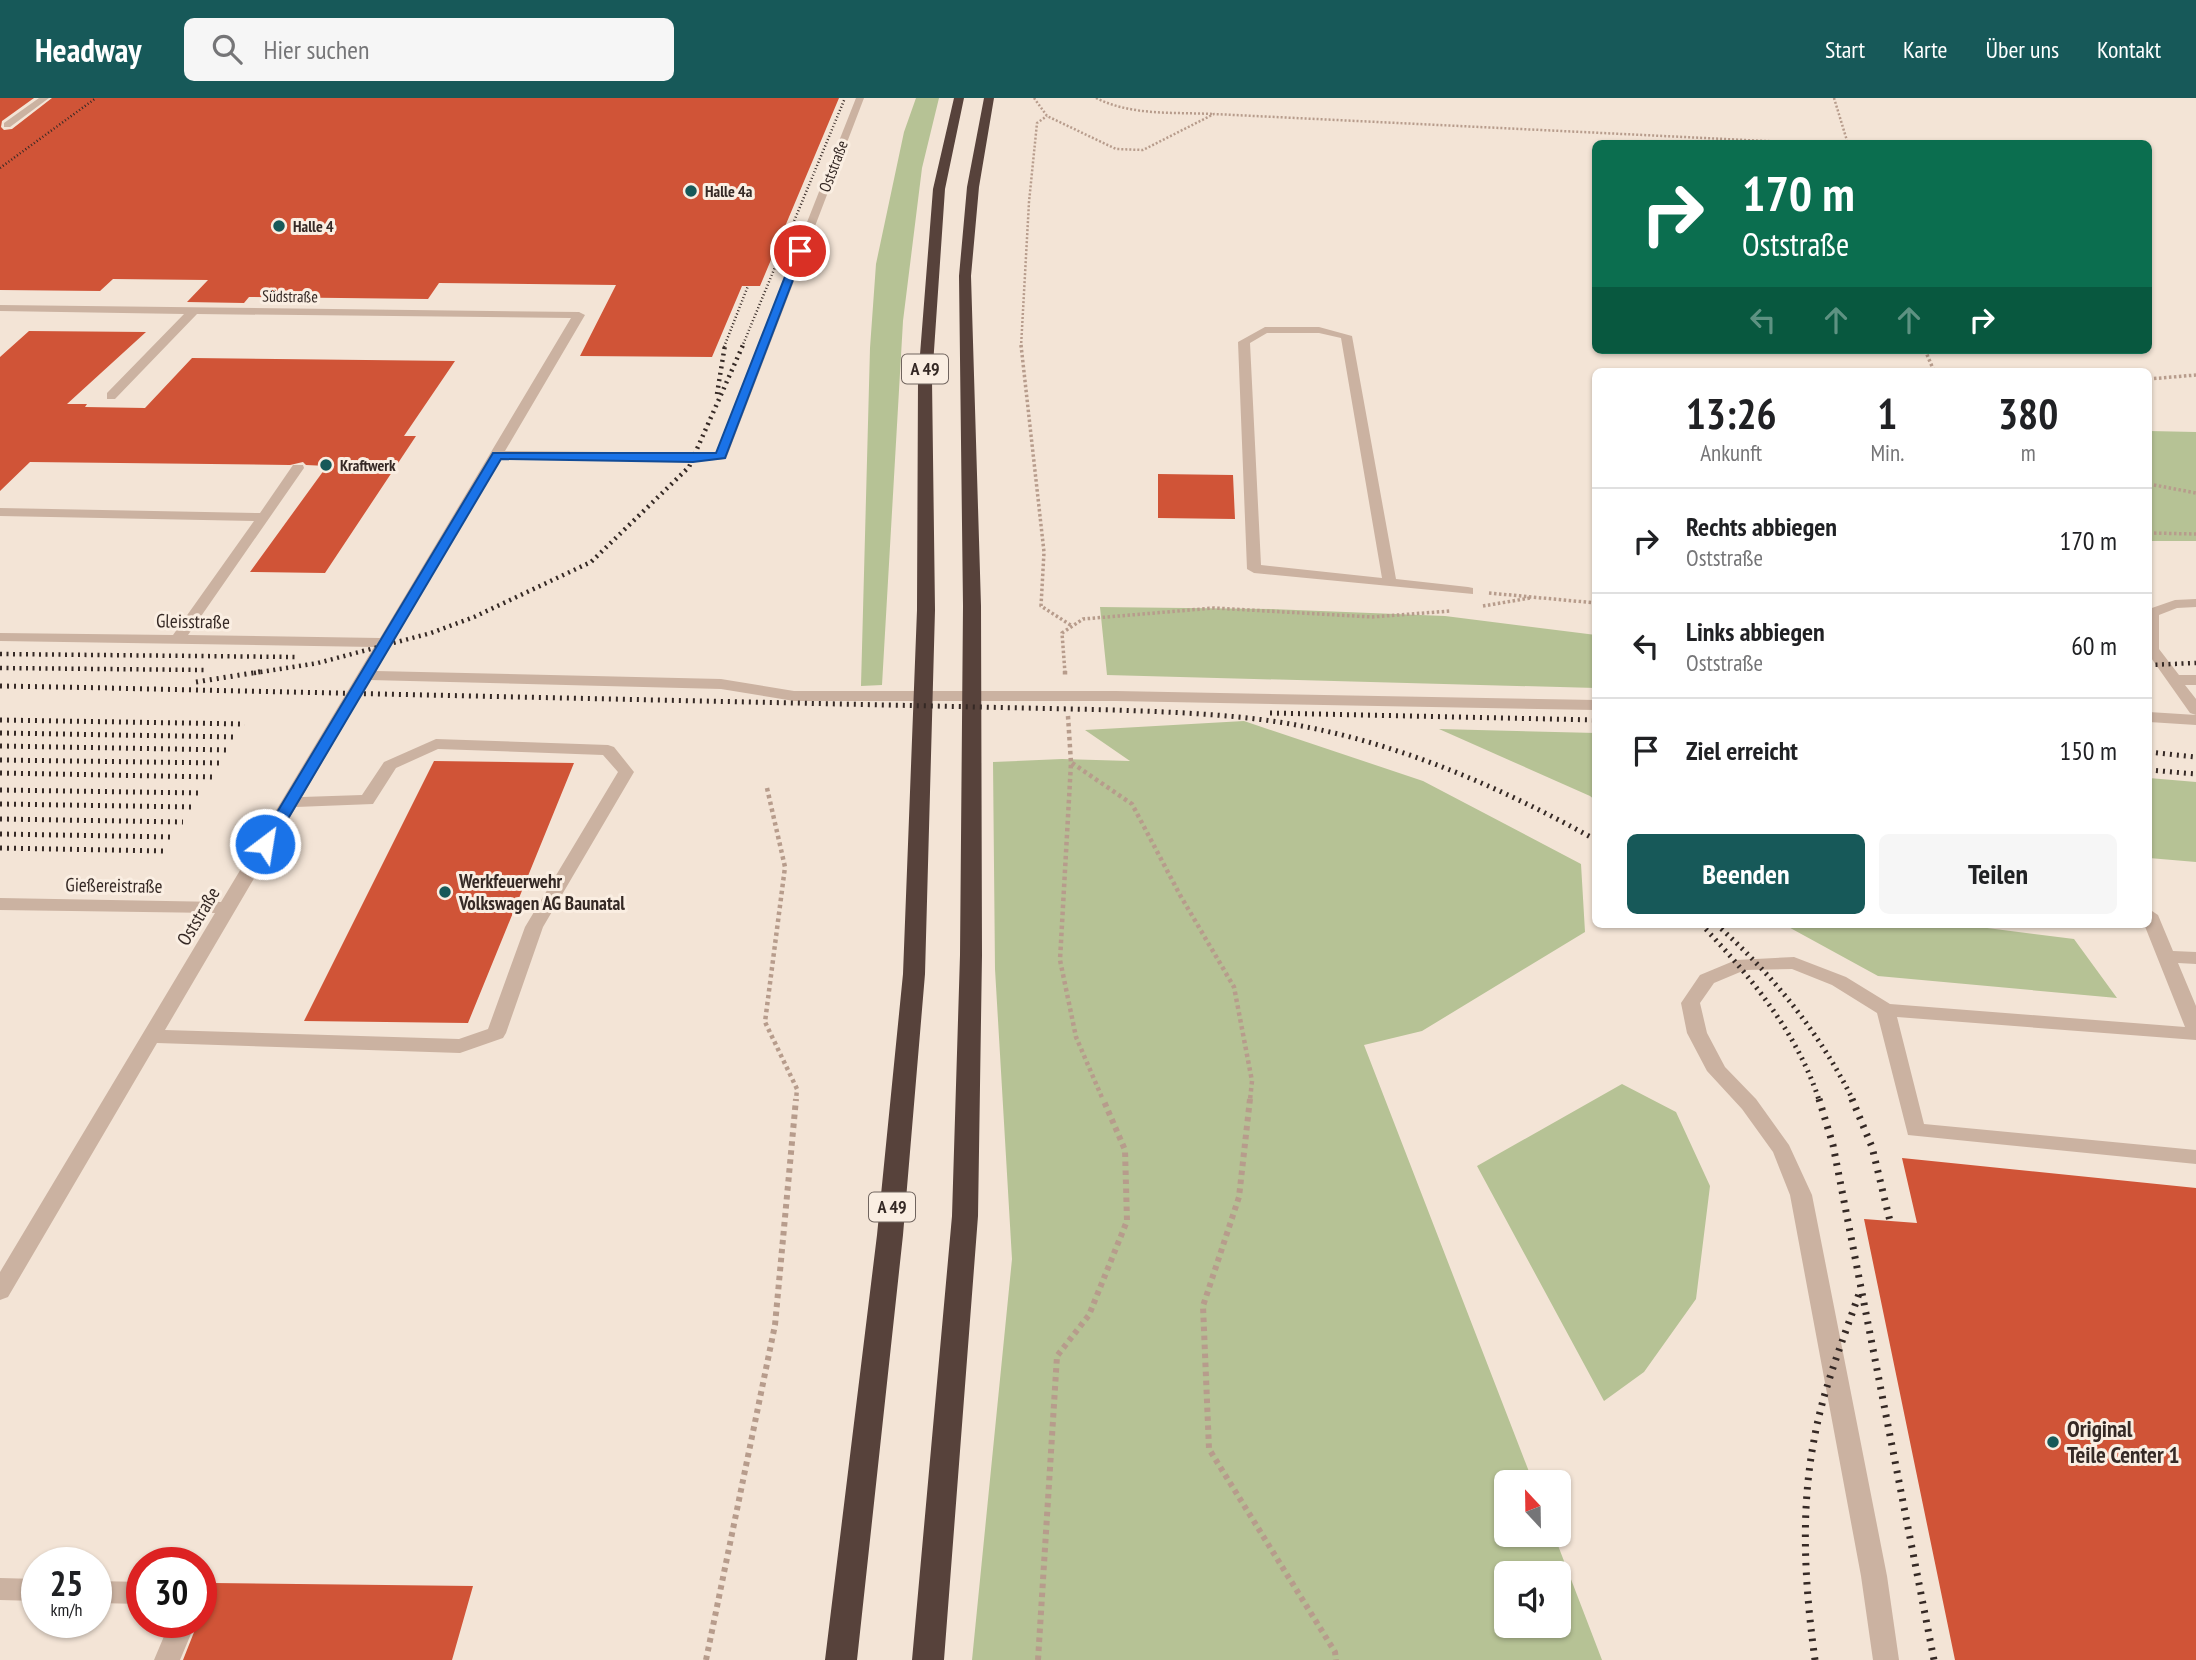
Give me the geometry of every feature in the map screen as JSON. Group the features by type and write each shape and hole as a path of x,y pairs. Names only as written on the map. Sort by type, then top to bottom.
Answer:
{"highway":[{"name":"A 49","path":"841,1660 890,1235 912,988 925,643 925,380 939,189 959,98"},
{"name":"A 49","path":"928,1660 965,1216 971,955 972,642 965,275 973,187 989,98"}],"street":[{"path":"7,125 45,98"},
{"name":"Oststraße","path":"497,455 693,458 721,456 860,98"},
{"name":"Südstraße","path":"0,308 579,315"},
{"path":"111,396 193,311"},
{"name":"Oststraße","path":"0,1291 579,315"},
{"path":"1390,583 1346,336 1319,330 1265,330 1244,342 1254,569 1390,583 1468,591"},
{"path":"177,640 298,468"},
{"path":"0,512 264,517"},
{"path":"2194,705 2152,649 2152,613 2175,604 2196,604"},
{"name":"Gleisstraße","path":"0,637 386,643"},
{"path":"367,675 721,684 794,696 1116,696 1592,705"},
{"path":"2174,680 2196,680"},
{"path":"2152,717 2196,720"},
{"path":"151,1035 460,1046 496,1033 534,927 626,772 608,750 436,744 390,765 367,800 291,802"},
{"name":"Gießereistraße","path":"0,904 227,908"},
{"path":"2152,923 2196,1028"},
{"path":"2166,956 2196,958"},
{"path":"1886,1660 1874,1576 1801,1195 1782,1150 1749,1104 1717,1070 1697,1033 1690,1003 1707,979 1743,964 1794,963 1839,981 1886,1010 2196,1034"},
{"path":"1886,1010 1915,1130 2196,1157"},
{"path":"0,1589 21,1590"},
{"path":"167,1660 176,1638"}],"path":[{"path":"1034,98 1047,116 1116,149 1143,150 1214,114"},
{"path":"1096,98 1106,105 1136,110 1745,140"},
{"path":"1834,98 1847,140"},
{"path":"1047,116 1037,123 1029,202 1021,354 1044,552 1041,606 1072,626"},
{"path":"2152,379 2196,375"},
{"path":"2152,485 2196,492"},
{"path":"2152,533 2196,534"},
{"path":"1468,591 1592,603"},
{"path":"1482,606 1530,598"},
{"path":"1064,663 1062,633 1083,619 1214,608 1372,617 1457,610"},
{"path":"1038,1660 1057,1356 1089,1315 1127,1221 1125,1150 1076,1037 1060,960 1070,748"},
{"path":"1071,763 1132,804 1180,895 1234,987 1252,1081 1239,1197 1203,1306 1209,1449 1335,1652 1336,1660"},
{"path":"706,1660 775,1325 797,1089 765,1022 785,867 767,788"}],"green space":[{"path":"916,98 939,98 922,168 903,321 882,685 861,686 870,348 876,264 904,132"},
{"path":"2152,431 2196,432 2196,541 2152,541"},
{"path":"1100,607 1271,609 1445,616 1592,634 1592,688 1107,675"},
{"path":"1244,721 1423,781 1581,864 1585,932 1422,1031 1364,1045 1528,1470 1494,1470 1494,1547 1559,1547 1564,1561 1494,1561 1494,1638 1571,1638 1571,1579 1602,1660 972,1660 1012,1259 995,969 993,762 1062,759 1130,761 1085,730"},
{"path":"1439,729 1592,733 1592,798"},
{"path":"2152,778 2196,782 2196,862 2152,858"},
{"path":"1790,928 1987,928 2074,939 2117,998 1878,976"},
{"path":"1622,1084 1676,1112 1710,1186 1696,1299 1644,1372 1604,1401 1477,1166"}],"building":[{"name":"Halle 4","path":"0,98 34,98 2,121 1,127 4,130 12,129 52,98 839,98 760,286 742,286 712,357 580,356 616,285 439,283 428,299 249,297 244,303 187,302 208,280 113,279 100,291 0,290"},
{"name":"Kraftwerk","path":"29,331 146,332 67,404 87,404 85,407 145,408 192,358 455,361 404,436 416,436 325,573 250,572 327,466 306,465 303,462 290,465 30,462 0,491 0,357"},
{"path":"1158,474 1233,475 1235,519 1158,518"},
{"name":"Werkfeuerwehr Volkswagen AG Baunatal","path":"434,761 574,763 468,1023 304,1021"},
{"name":"Original Teile Center 1","path":"1902,1158 2196,1188 2196,1660 1955,1660 1864,1219 1917,1223"},
{"path":"217,1583 473,1586 452,1660 183,1660 192,1638 217,1638"}],"railway":[{"path":"0,168 96,98"},
{"path":"742,347 845,98"},
{"path":"724,347 748,286"},
{"path":"717,394 725,345"},
{"path":"254,673 318,663 431,633 474,617 591,562 689,467 743,345"},
{"path":"0,654 295,657"},
{"path":"2152,665 2196,663"},
{"path":"0,668 204,670"},
{"path":"196,682 265,671"},
{"path":"0,686 113,688"},
{"path":"105,688 1116,710 1238,717 1321,730 1403,753 1482,783 1592,838"},
{"path":"1270,713 1592,720"},
{"path":"0,720 245,724"},
{"path":"0,733 237,737"},
{"path":"0,746 229,750"},
{"path":"2152,752 2196,757"},
{"path":"0,760 220,763"},
{"path":"2152,770 2196,774"},
{"path":"0,773 212,777"},
{"path":"0,790 201,793"},
{"path":"0,804 192,807"},
{"path":"0,819 183,822"},
{"path":"0,834 173,837"},
{"path":"0,848 164,851"},
{"path":"1705,928 1754,985 1785,1028 1810,1075 1819,1100"},
{"path":"1720,928 1757,963 1810,1028 1853,1100"},
{"path":"1819,1099 1833,1145 1934,1660"},
{"path":"1852,1099 1872,1147 1890,1221"},
{"path":"1815,1660 1806,1550 1810,1467 1823,1402 1860,1291"}],"place":[{"name":"Halle 4a","path":"691,191"},
{"name":"Halle 4","path":"279,226"},
{"name":"Kraftwerk","path":"326,465"},
{"name":"Werkfeuerwehr Volkswagen AG Baunatal","path":"445,892"},
{"name":"Original Teile Center 1","path":"2053,1442"}],"route":[{"path":"265,844 497,455 693,458 721,456 800,251"}]}
